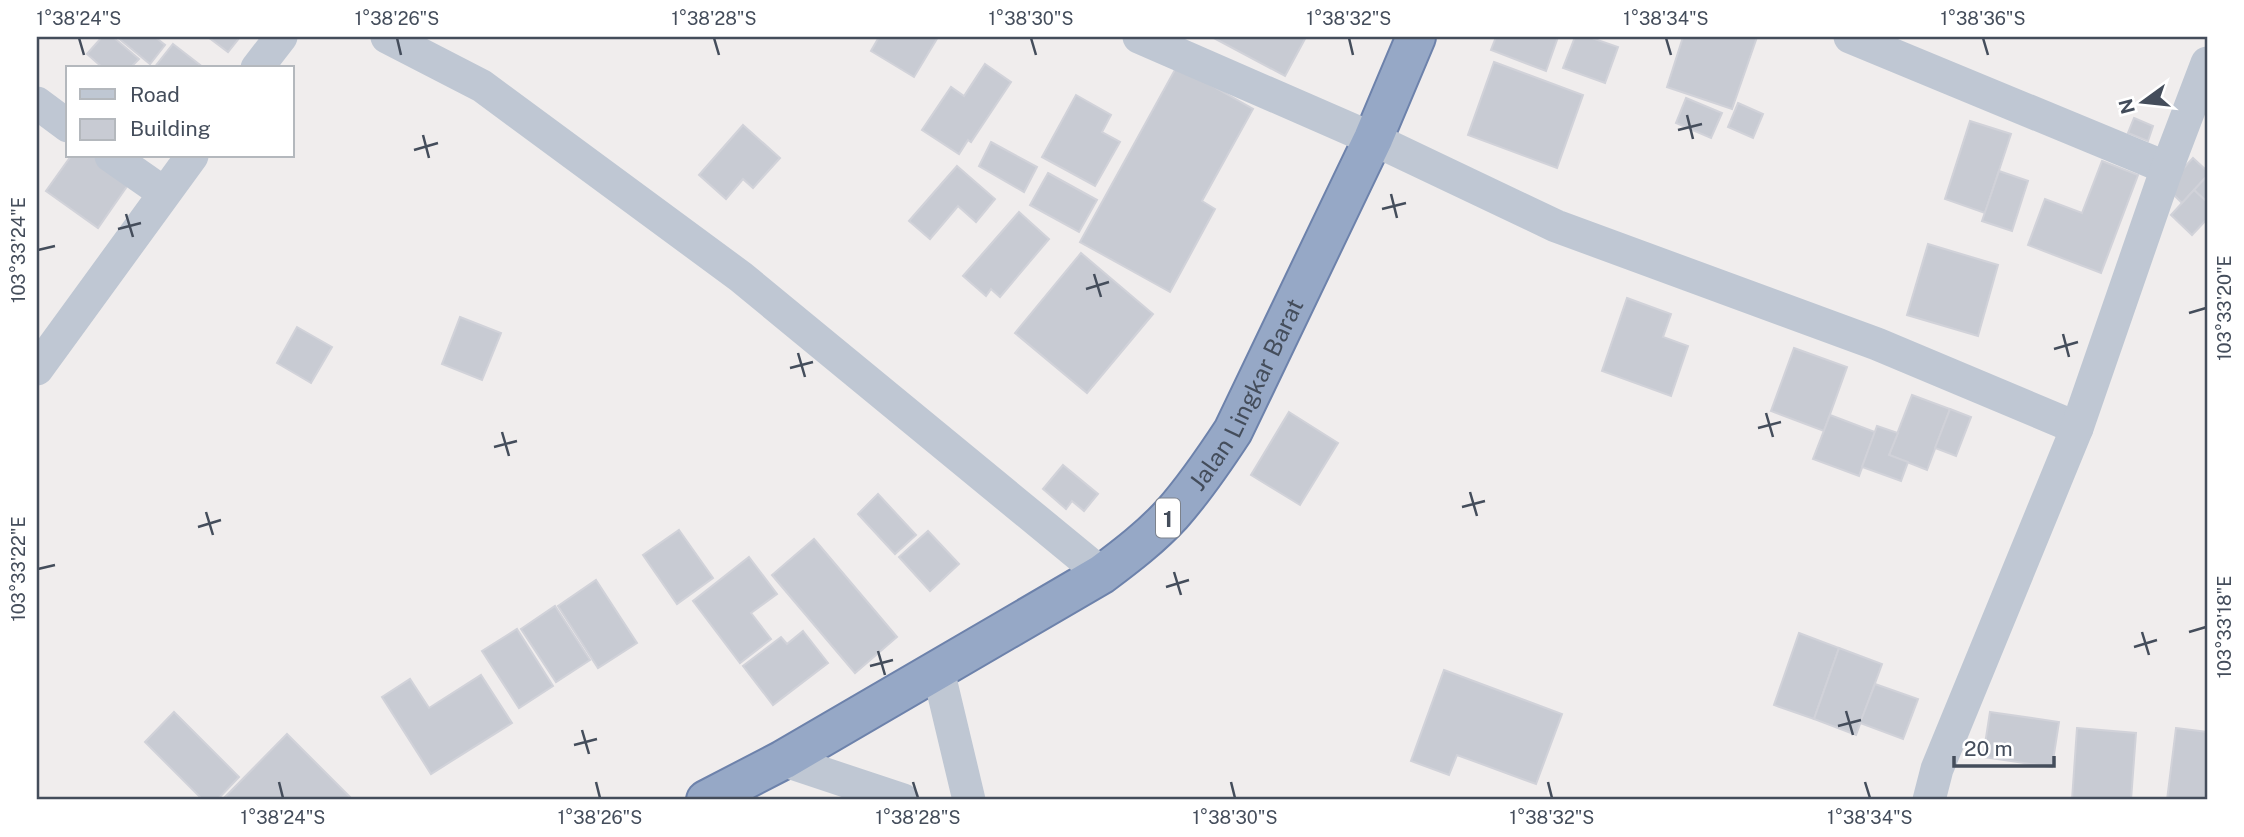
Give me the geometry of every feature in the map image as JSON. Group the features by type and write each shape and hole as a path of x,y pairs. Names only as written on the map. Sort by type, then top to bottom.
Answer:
{"highway":[{"name":"Jalan Lingkar Barat","path":"706,800 783,760 1102,574 1138,547 1171,515 1205,473 1233,431 1373,139 1416,37"}],"street":[{"path":"259,66 281,37"},
{"path":"387,37 482,86 741,277 1102,574"},
{"path":"1139,37 1373,139 1556,226 1877,344 2077,428"},
{"path":"1850,37 2166,168"},
{"path":"1929,800 1937,769 2077,428 2166,168 2207,66"},
{"path":"37,103 66,125"},
{"path":"114,158 164,193"},
{"path":"37,369 190,158"},
{"path":"937,670 969,800"},
{"path":"783,760 903,800"}],"building":[{"path":"102,37 113,37 139,59 132,66 101,66 87,54"},
{"path":"117,37 155,37 165,45 150,64"},
{"path":"208,37 240,37 228,52"},
{"path":"879,37 938,37 914,77 871,51"},
{"path":"1212,37 1306,37 1285,76"},
{"path":"1496,37 1558,37 1546,71 1491,50"},
{"path":"1575,37 1589,37 1618,47 1605,83 1563,68"},
{"path":"1683,37 1757,37 1732,109 1667,87"},
{"path":"173,44 201,66 156,66"},
{"path":"1494,62 1583,95 1557,168 1468,135"},
{"path":"985,64 1011,82 971,142 968,140 959,154 922,130 951,87 964,96"},
{"path":"1177,66 1253,109 1202,201 1215,209 1170,292 1080,242"},
{"path":"1076,95 1111,115 1102,132 1120,142 1095,186 1042,157"},
{"path":"1686,98 1722,113 1711,138 1676,123"},
{"path":"1738,103 1763,114 1753,138 1728,127"},
{"path":"2134,118 2153,126 2148,141 2128,133"},
{"path":"1970,121 2011,134 1985,213 1945,199"},
{"path":"743,125 780,158 753,188 743,179 726,199 699,175"},
{"path":"991,142 1037,167 1024,192 979,166"},
{"path":"70,158 97,158 130,182 98,228 46,191"},
{"path":"2193,158 2207,171 2207,176 2182,203 2166,187"},
{"path":"2102,161 2138,175 2101,273 2028,245 2045,199 2082,213"},
{"path":"957,166 995,199 976,222 958,206 930,239 909,221"},
{"path":"1999,171 2028,181 2012,231 1982,221"},
{"path":"1048,173 1097,200 1079,232 1030,205"},
{"path":"2207,176 2207,202 2194,190"},
{"path":"2194,190 2207,202 2207,219 2192,235 2171,215"},
{"path":"1019,212 1049,239 1000,297 991,289 986,296 963,276"},
{"path":"1928,244 1998,265 1978,336 1907,315"},
{"path":"1081,253 1153,314 1087,393 1015,333"},
{"path":"1627,298 1671,314 1663,337 1688,346 1671,396 1602,371"},
{"path":"460,317 501,333 482,380 442,364"},
{"path":"297,327 332,347 311,383 277,363"},
{"path":"1794,348 1847,367 1824,431 1771,411"},
{"path":"1912,395 1950,409 1927,470 1889,455"},
{"path":"1950,409 1971,417 1956,456 1935,448"},
{"path":"1289,412 1338,443 1300,505 1251,475"},
{"path":"1830,415 1875,432 1859,476 1813,459"},
{"path":"1877,426 1898,433 1889,455 1908,462 1901,481 1862,467"},
{"path":"1063,465 1098,494 1084,511 1072,501 1066,509 1043,489"},
{"path":"878,494 916,535 895,554 858,514"},
{"path":"679,530 713,578 677,604 643,555"},
{"path":"928,531 959,564 930,591 899,557"},
{"path":"814,539 897,637 855,673 772,575"},
{"path":"749,557 777,594 751,613 771,639 740,663 693,601"},
{"path":"596,580 637,643 598,668 558,606"},
{"path":"555,606 590,660 556,682 521,629"},
{"path":"517,629 553,686 519,708 482,651"},
{"path":"803,631 828,663 773,705 743,666 781,637 787,644"},
{"path":"1799,633 1839,648 1814,719 1774,705"},
{"path":"1839,648 1882,664 1856,735 1814,719"},
{"path":"1444,670 1562,714 1536,784 1457,755 1449,775 1411,761"},
{"path":"481,675 512,723 431,774 382,697 410,679 429,708"},
{"path":"1875,684 1918,699 1903,739 1860,723"},
{"path":"174,712 239,777 217,800 203,800 145,742"},
{"path":"1990,712 2059,722 2052,767 1983,757"},
{"path":"2077,728 2136,733 2131,800 2072,800"},
{"path":"2176,728 2207,732 2207,800 2167,800"},
{"path":"287,734 351,798 222,800"}]}
